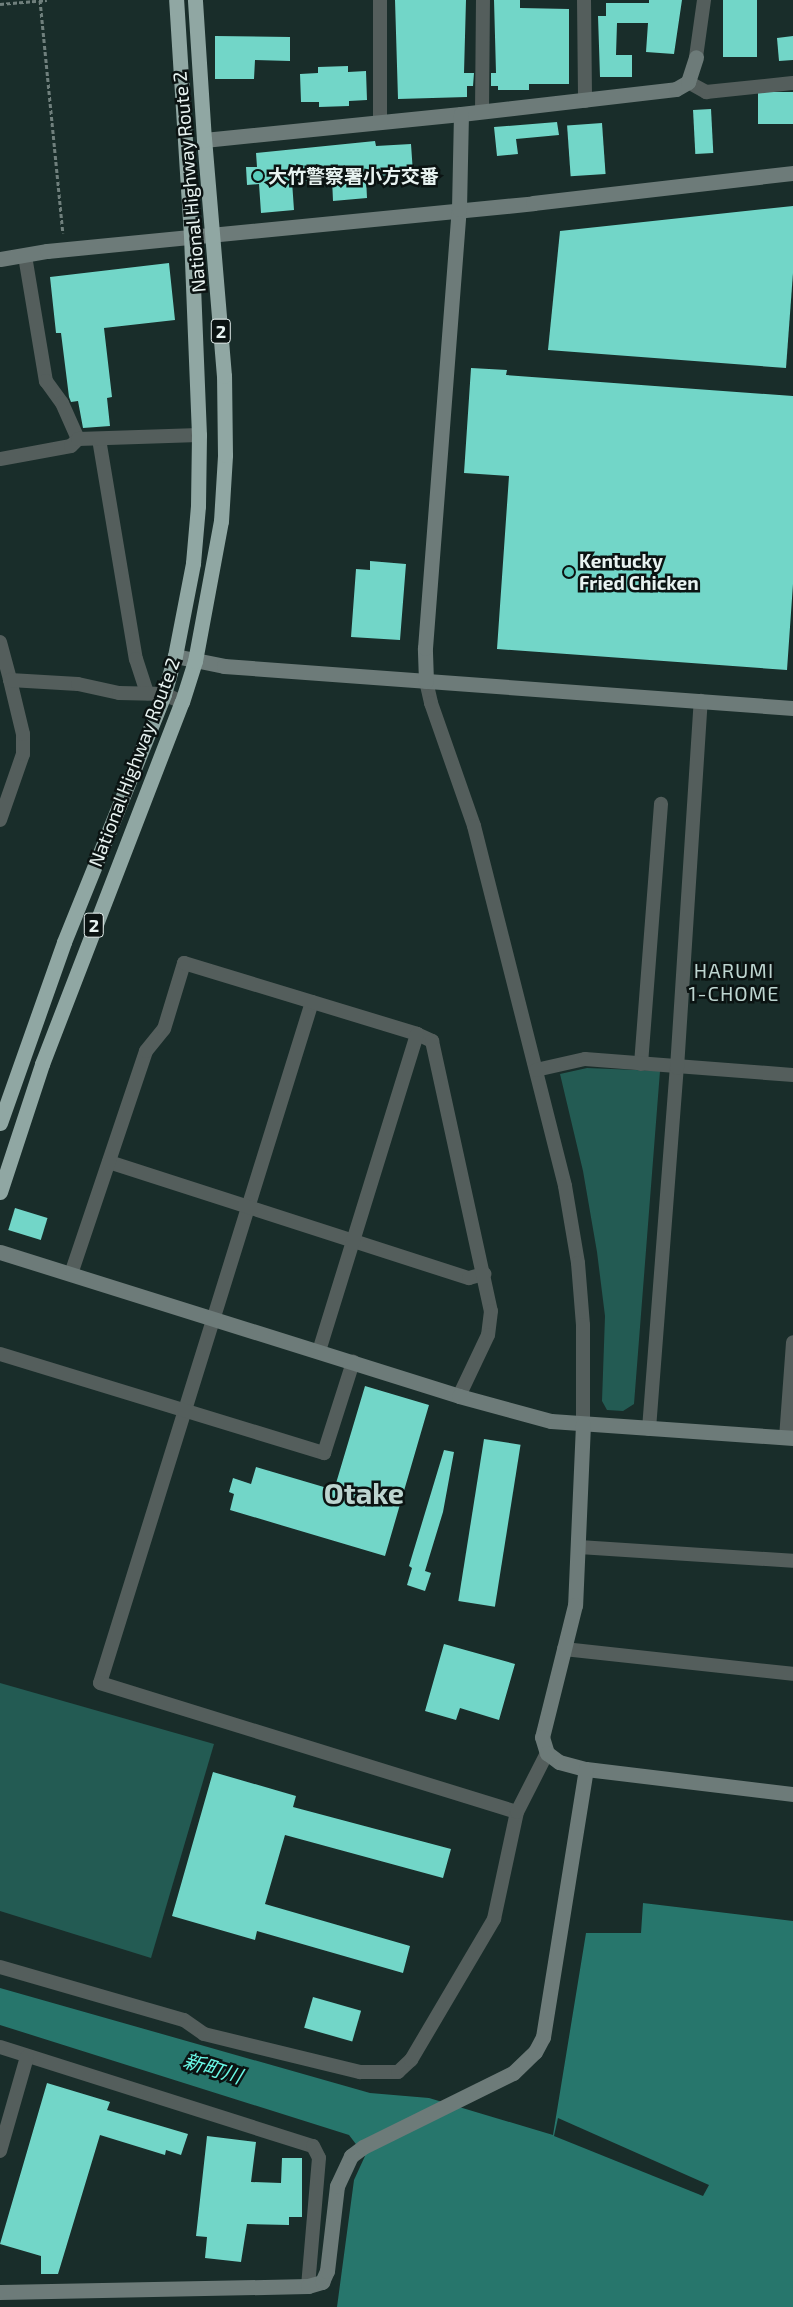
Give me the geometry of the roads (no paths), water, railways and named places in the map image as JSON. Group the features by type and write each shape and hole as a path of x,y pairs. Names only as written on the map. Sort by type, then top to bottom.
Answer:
{"highway":[{"name":"National Highway Route 2","path":"0,1123 64,942 164,694 175,656 193,563 198,506 199,435 191,236 176,0"},
{"name":"National Highway Route 2","path":"0,1192 42,1064 182,702 195,661 221,521 225,455 224,376 214,234 204,140 195,0"}],"street":[{"path":"380,0 380,121"},
{"path":"482,112 483,0"},
{"path":"584,0 585,101"},
{"path":"204,140 585,101 676,89 688,82 696,56 704,0"},
{"path":"688,82 706,92 793,83"},
{"path":"461,114 459,209 425,648 426,681 431,703 474,826 565,1186 578,1263 583,1325 580,1547 575,1605 542,1737 547,1753 559,1762 586,1769 793,1794"},
{"path":"0,259 64,249 793,173"},
{"path":"25,256 46,381 62,403 78,439"},
{"path":"0,459 71,446 78,439 99,440 199,435"},
{"path":"99,440 136,659 147,693"},
{"path":"0,642 23,734 22,754 0,820"},
{"path":"175,656 195,661 426,681 793,708"},
{"path":"10,680 78,684 119,694 164,694 182,702"},
{"path":"649,1428 678,1068 701,702"},
{"path":"641,1064 661,804"},
{"path":"71,1274 146,1051 164,1029 184,963 417,1034 432,1041 491,1311 488,1334 459,1396"},
{"path":"312,1002 183,1409 100,1684 517,1812"},
{"path":"319,1351 417,1034"},
{"path":"536,1070 585,1059 678,1068 793,1075"},
{"path":"109,1162 469,1278 484,1274"},
{"path":"0,1252 459,1396 551,1421 789,1438 793,1342"},
{"path":"0,1354 324,1453 353,1362"},
{"path":"580,1547 793,1561"},
{"path":"564,1650 793,1674"},
{"path":"0,1967 184,2020 204,2034 360,2072 398,2072 411,2060 494,1919 517,1812 547,1753"},
{"path":"0,2292 308,2286 322,2282 327,2271 340,2176 351,2156 363,2147 513,2073 534,2052 548,2017 586,1769"},
{"path":"0,2047 27,2057 299,2139 313,2146 319,2158 308,2286"},
{"path":"0,2150 27,2057"}],"water":[{"name":"新町川","path":"643,1903 793,1921 793,2307 337,2307 354,2180 365,2156 349,2135 0,2025 0,1988 370,2093 429,2098 553,2135 586,1933 641,1933"}],"place":[{"name":"大竹警察署小方交番","path":"258,176"},
{"name":"Kentucky Fried Chicken","path":"569,572"}],"district":[{"name":"HARUMI 1-CHOME","path":"734,982"},
{"name":"Otake","path":"364,1493"}]}
